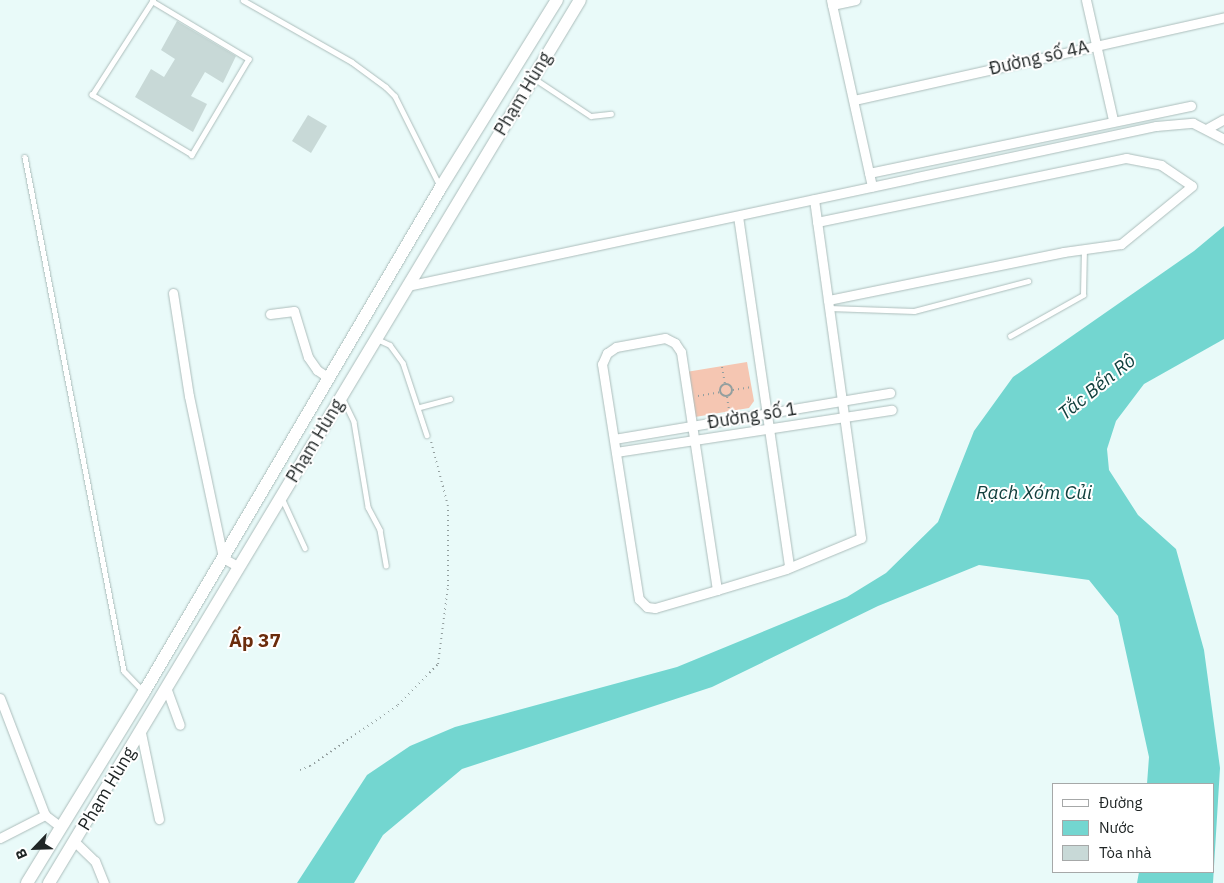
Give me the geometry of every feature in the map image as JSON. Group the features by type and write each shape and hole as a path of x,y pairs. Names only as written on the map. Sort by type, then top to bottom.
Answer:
{"main road":[{"name":"Phạm Hùng","path":"27,883 144,692 441,187 557,0"},
{"name":"Phạm Hùng","path":"50,883 580,0"}],"street":[{"path":"854,0 832,2 872,187"},
{"path":"1086,0 1113,120"},
{"name":"Đường số 4A","path":"854,100 1224,16"},
{"path":"869,172 1113,120 1191,106"},
{"path":"1208,128 1224,119"},
{"path":"407,286 1156,126 1193,123 1208,128 1224,139"},
{"path":"817,222 1126,158 1161,165 1191,184 1191,189 1121,244 1084,249 828,304"},
{"path":"717,590 680,352 675,343 665,338 616,347 607,353 602,364 638,599 646,607 654,608 717,590 790,567 861,538 814,199"},
{"path":"738,216 790,567"},
{"path":"172,293 189,396 223,558 239,567"},
{"path":"270,314 294,311 308,357 317,370 329,378"},
{"name":"Đường số 1","path":"614,439 890,393"},
{"path":"616,452 892,410"},
{"path":"167,690 180,726"},
{"path":"0,698 45,815 61,827"},
{"path":"141,733 159,819"},
{"path":"0,838 45,815"},
{"path":"75,842 95,861 104,883"}],"lane":[{"path":"153,0 249,59 192,155 92,95 153,0"},
{"path":"243,0 352,62 386,87 395,96 441,187"},
{"path":"534,78 591,116 611,114"},
{"path":"25,157 124,671 144,692"},
{"path":"1010,336 1083,294 1084,249"},
{"path":"828,304 914,310 1028,281"},
{"path":"376,338 390,345 404,363 429,437"},
{"path":"342,396 354,422 368,507 380,530 386,565"},
{"path":"420,406 450,399"},
{"path":"281,497 305,548"}],"path":[{"path":"722,368 725,384 733,390"},
{"path":"720,392 725,384"},
{"path":"727,397 733,390 762,385"},
{"path":"688,398 720,392 727,397 730,419"},
{"path":"300,770 310,766 398,705 438,664 448,586 448,506 429,437"}],"shaded area":[{"path":"747,362 754,401 749,408 695,417 680,373"}],"water":[{"name":"Rạch Xóm Củi","path":"1224,226 1224,339 1144,384 1116,421 1107,449 1109,470 1138,515 1176,549 1204,650 1220,768 1214,867 1214,783 1147,783 1149,757 1118,616 1089,580 979,565 878,606 712,687 462,769 383,835 354,883 297,883 367,775 410,746 455,727 677,667 847,597 886,573 938,522 974,431 1013,377 1194,251"},
{"name":"Rạch Xóm Củi","path":"1139,873 1214,873 1213,883 1137,883"}],"building":[{"path":"177,21 236,56 223,83 205,72 191,96 207,104 193,132 135,97 151,69 164,77 175,59 161,50"},
{"path":"308,115 327,126 311,153 292,141"}],"district":[{"name":"Ấp 37","path":"255,641"}],"water label":[{"name":"Tắc Bến Rô","path":"1097,387"}]}
